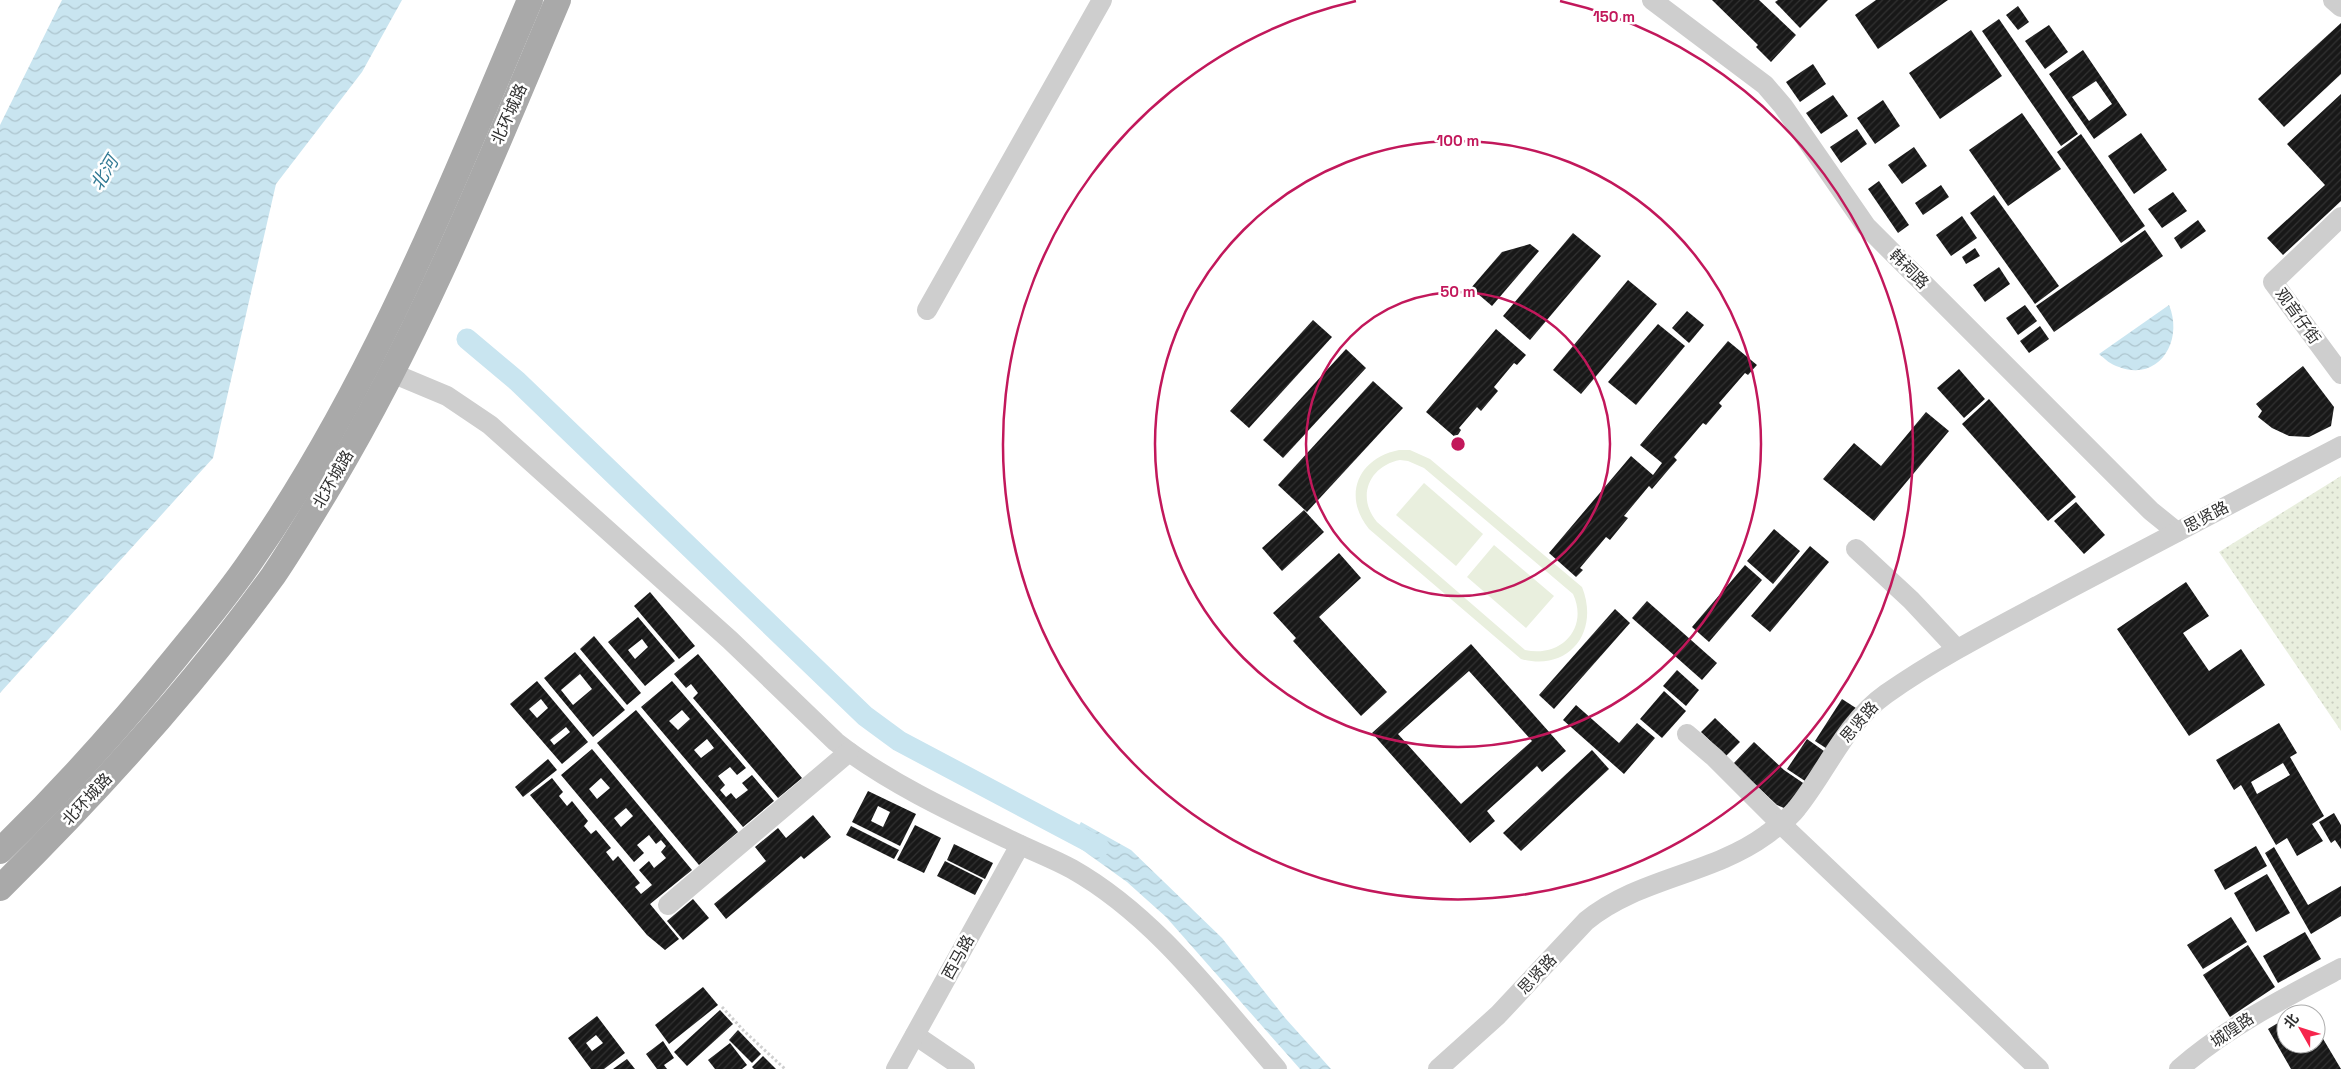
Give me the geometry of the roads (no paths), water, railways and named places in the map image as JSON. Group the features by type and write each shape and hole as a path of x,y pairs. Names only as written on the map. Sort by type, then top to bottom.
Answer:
{"main road":[{"name":"北环城路","path":"0,852 67,783 154,684 252,560 289,502 353,393 404,291 530,0"},
{"name":"北环城路","path":"0,888 40,849 130,751 202,666 273,575 347,455 392,373 427,302 558,0"}],"street":[{"path":"927,310 1102,0"},
{"name":"韩祠路","path":"1652,0 1765,84 1783,106 1866,226 2144,504 2177,532"},
{"path":"2333,0 2341,7"},
{"name":"观音仔街","path":"2341,217 2273,282 2341,374"},
{"path":"392,373 447,396 490,425 730,640 820,728 849,752 879,773 1020,845 1072,869 1134,913 1186,965 1277,1069"},
{"name":"思贤路","path":"1438,1069 1498,1015 1586,921 1600,910 1637,891 1736,853 1780,824 1796,810 1850,729 1872,705 1956,649 2341,446"},
{"path":"1856,549 1911,600 1956,649"},
{"path":"1687,734 2039,1069"},
{"path":"668,905 849,752"},
{"name":"西马路","path":"896,1069 1020,845"},
{"name":"城隍路","path":"2179,1069 2196,1054 2262,1009 2341,968"},
{"path":"914,1035 965,1069"}],"water":[{"name":"北河","path":"62,0 402,0 362,72 276,184 213,458 0,693 0,125"},
{"path":"2169,305 2173,319 2173,332 2165,355 2156,363 2146,369 2133,370 2113,365 2099,354"},
{"path":"1081,822 1131,850 1222,938 1286,1019 1331,1069 1300,1069 1166,917 1127,882 1070,841"}],"waterway":[{"path":"467,339 517,381 865,716 899,741 1099,847"}]}
